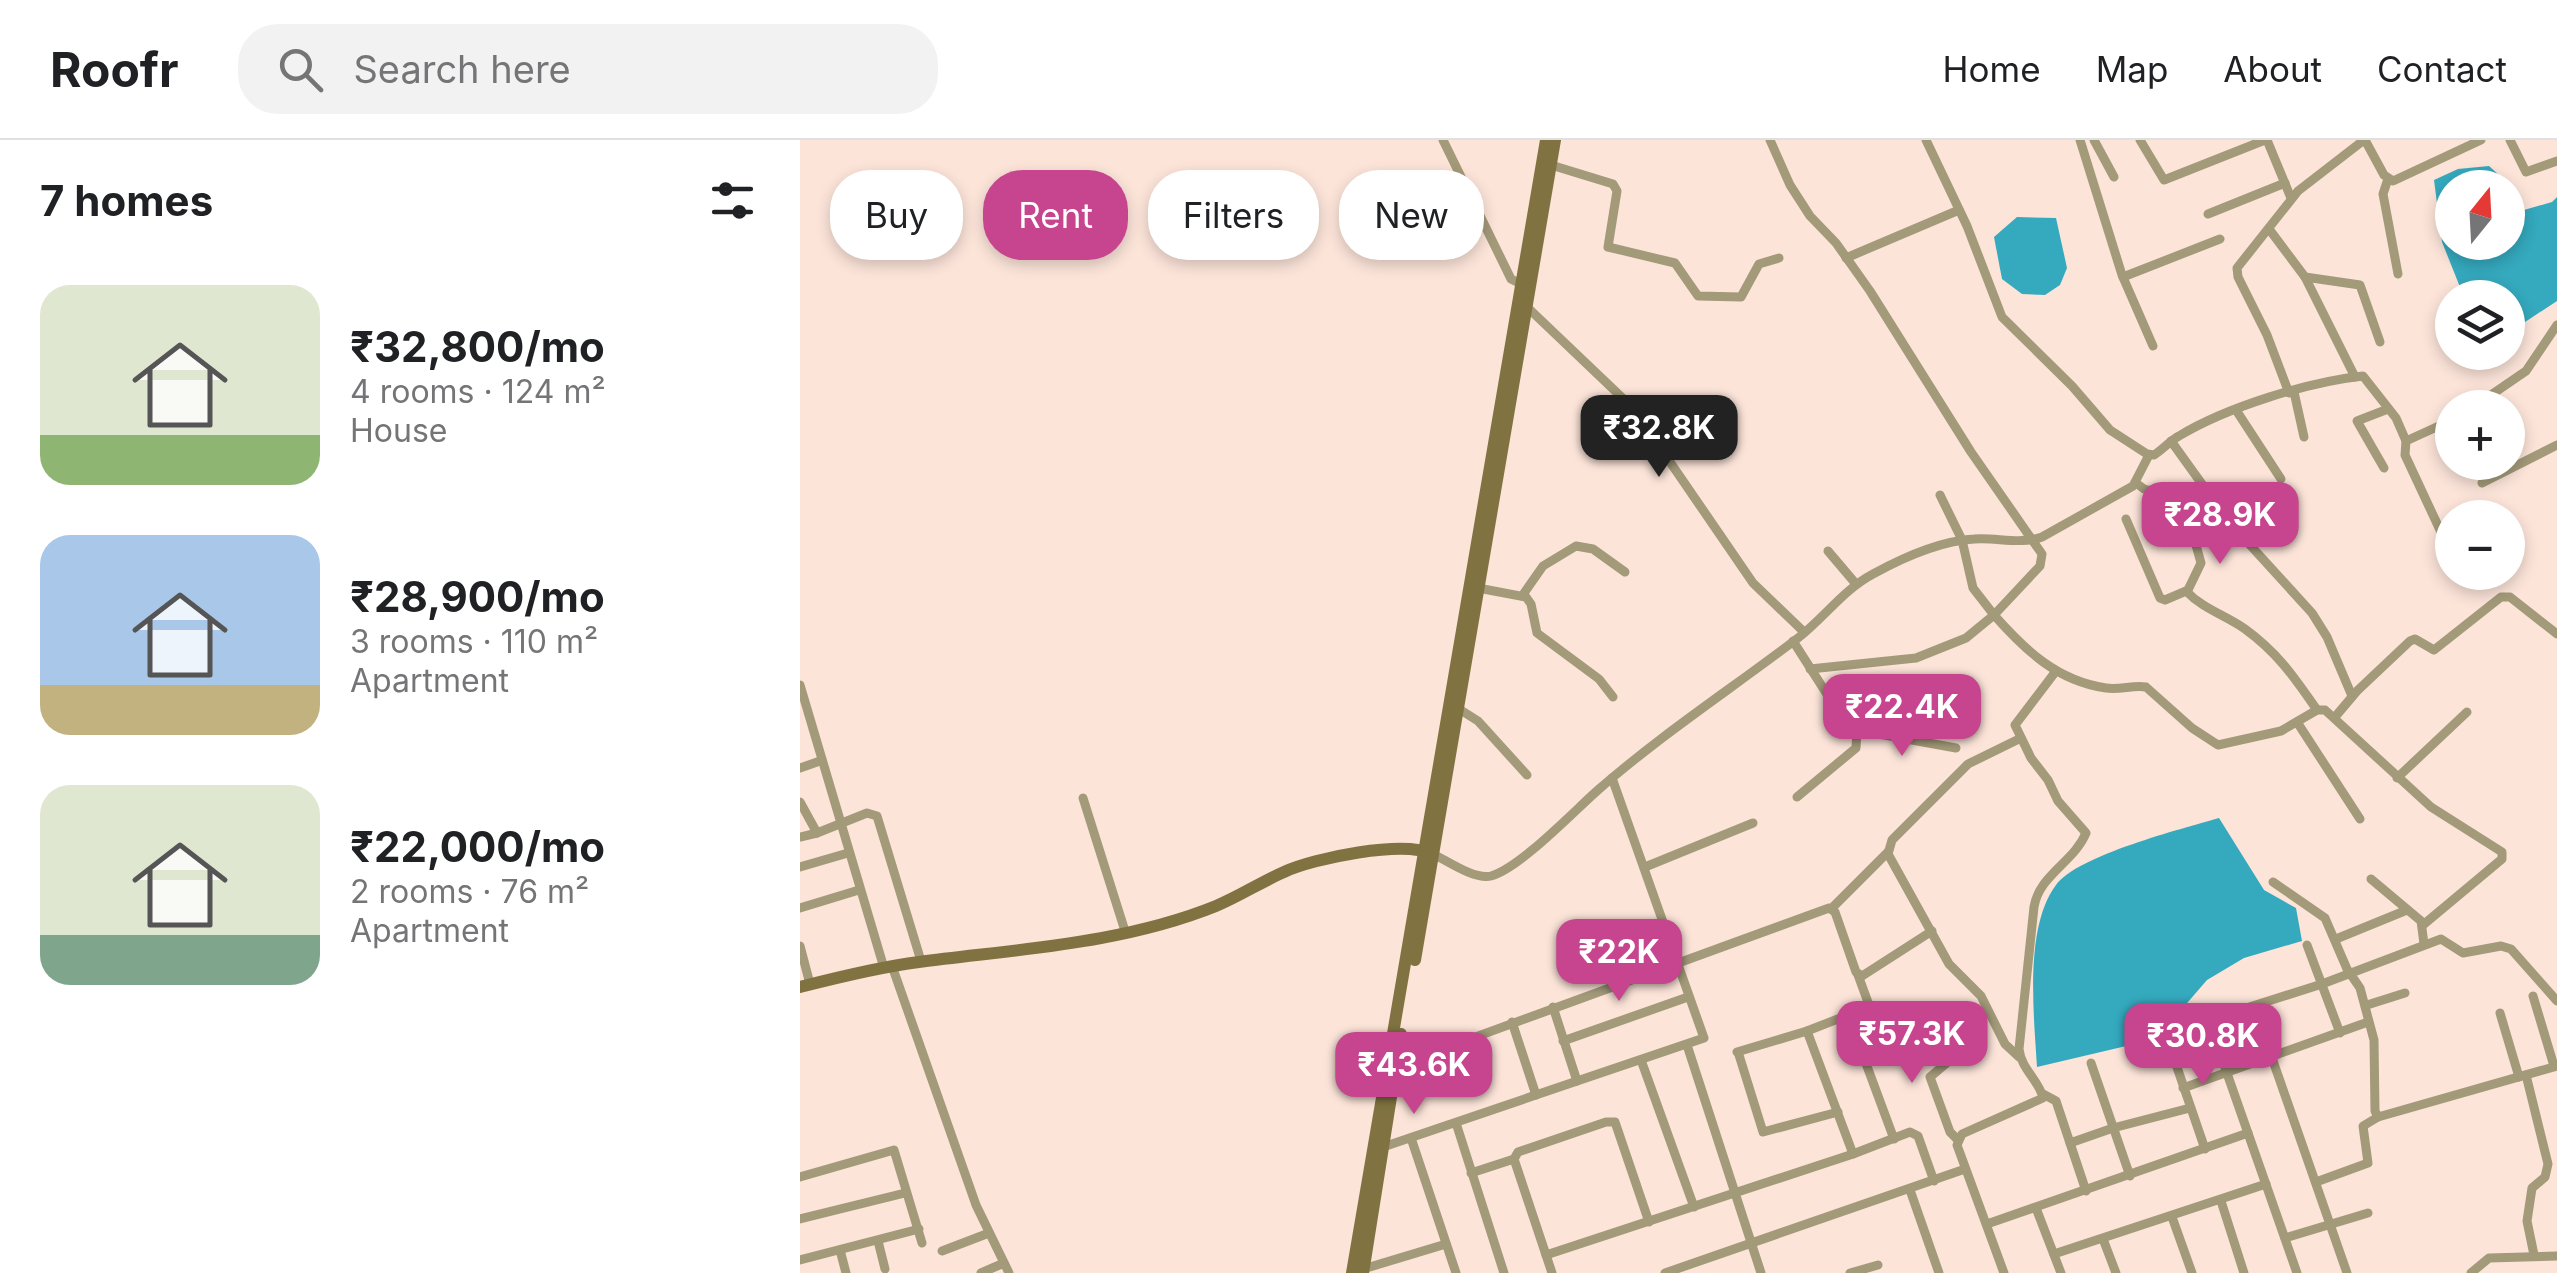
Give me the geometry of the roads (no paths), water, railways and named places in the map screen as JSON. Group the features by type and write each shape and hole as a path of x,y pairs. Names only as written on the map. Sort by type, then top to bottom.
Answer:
{"street":[{"path":"1443,140 1511,278 1525,282"},
{"path":"1359,1272 1546,140"},
{"path":"1359,1272 1527,307 1525,282 1555,140"},
{"path":"1770,140 1784,174 1810,216 1846,258 2042,558 2040,566 1966,638 1916,658 1810,669"},
{"path":"1926,140 2002,318 2072,386 2110,430 2154,455 2171,441 2236,410 2291,392 2366,377 2406,441 2405,455 2435,519"},
{"path":"2080,140 2123,277 2153,346"},
{"path":"2094,140 2114,177"},
{"path":"2140,140 2164,180 2266,140 2292,198"},
{"path":"2304,437 2291,392 2237,272 2243,258 2292,198 2365,140 2388,179 2383,194 2398,274"},
{"path":"2388,179 2398,180 2480,140"},
{"path":"2510,140 2526,172 2557,162"},
{"path":"1551,165 1614,184 1617,190 1608,247 1675,263 1698,296 1742,297 1759,264 1779,258"},
{"path":"2208,214 2285,182"},
{"path":"1846,258 1959,210"},
{"path":"2269,229 2305,276 2355,377"},
{"path":"2123,277 2220,239"},
{"path":"2305,276 2360,285 2380,342"},
{"path":"1527,307 1634,408 1754,582 1804,632"},
{"path":"2498,390 2526,371 2557,326"},
{"path":"2384,468 2357,421 2388,409"},
{"path":"2236,410 2281,479"},
{"path":"2406,441 2435,428"},
{"path":"2171,441 2229,521 2312,613 2327,637 2352,696"},
{"path":"2482,483 2557,445"},
{"path":"800,946 805,986 888,967 1003,954 1125,931 1220,904 1300,865 1399,849 1430,853 1476,874 1494,875 1545,839 1612,778 1711,698 1804,632 1856,584 1916,554 1962,540 2032,541 2136,483 2149,455"},
{"path":"2136,483 2168,495 2174,504 2177,525 2194,538 2201,564 2187,592"},
{"path":"1940,495 1962,540 1973,588 2025,650 2056,671 2110,688 2146,688 2218,745 2264,736 2317,710 2325,710 2446,818 2498,848 2503,855 2424,926"},
{"path":"2126,520 2160,598 2187,592 2201,605 2242,627 2280,656 2317,710"},
{"path":"1522,596 1542,568 1576,546 1597,551 1624,572"},
{"path":"1828,551 1856,584"},
{"path":"1478,588 1522,596 1531,604 1534,624"},
{"path":"1510,592 1542,638 1600,679 1613,698"},
{"path":"2336,718 2352,696 2410,640 2434,650 2502,597 2510,598 2557,634"},
{"path":"1792,641 1832,702 1858,730 1956,748"},
{"path":"2020,1057 2025,968 2036,897 2086,836 2058,801 2016,722 2056,671"},
{"path":"801,692 859,890 939,1106 1006,1268 981,1273"},
{"path":"1458,709 1478,721 1527,775"},
{"path":"2397,778 2467,712"},
{"path":"2297,722 2360,820"},
{"path":"1797,797 1856,748 1858,730"},
{"path":"800,738 812,735"},
{"path":"1396,1066 1832,908 1964,768 2022,738"},
{"path":"800,768 820,761"},
{"path":"1383,1147 1704,1036 1612,778"},
{"path":"1083,798 1125,931"},
{"path":"800,802 816,833"},
{"path":"800,837 867,813 876,816 921,962"},
{"path":"1645,867 1753,823"},
{"path":"800,867 848,852"},
{"path":"1888,852 1956,974 1984,1000 2005,1044 2020,1057 2043,1094 2056,1101 2086,1191"},
{"path":"2371,880 2424,926 2424,944"},
{"path":"2272,882 2322,914 2366,1005 2374,1040 2378,1117"},
{"path":"800,908 859,890"},
{"path":"1832,908 1880,1035"},
{"path":"2336,939 2408,910"},
{"path":"1858,975 1868,975 1932,932"},
{"path":"2205,1149 2167,1036 2443,939 2463,952 2506,947 2520,956 2557,1002"},
{"path":"2307,945 2340,1033"},
{"path":"2366,1005 2405,993"},
{"path":"1563,1041 1688,996"},
{"path":"2316,1182 2368,1163 2363,1126 2378,1117 2556,1066 2533,996"},
{"path":"1553,1007 1577,1081"},
{"path":"1928,1008 1949,1061 1930,1077 1950,1132 1958,1140 2004,1273"},
{"path":"2500,1014 2523,1076 2548,1164 2545,1177 2532,1188 2528,1221 2534,1255"},
{"path":"1838,1112 1763,1132 1738,1053 1848,1015 1894,1138"},
{"path":"2208,1019 2297,1273"},
{"path":"1512,1022 1536,1096"},
{"path":"2183,1088 2368,1022"},
{"path":"1807,1031 1853,1154"},
{"path":"2218,1050 2269,1032"},
{"path":"1687,1044 1761,1273"},
{"path":"2272,1058 2347,1273"},
{"path":"1641,1060 1694,1207"},
{"path":"2091,1063 2130,1176"},
{"path":"1958,1140 1969,1130 2037,1102 2043,1094"},
{"path":"2070,1143 2190,1108"},
{"path":"1471,1173 1514,1159 1518,1152 1615,1122 1648,1222"},
{"path":"1456,1123 1502,1272"},
{"path":"1546,1255 1916,1133 1934,1181"},
{"path":"1987,1224 2248,1133"},
{"path":"1411,1138 1456,1273"},
{"path":"800,1178 894,1150 922,1242"},
{"path":"1514,1159 1552,1273"},
{"path":"1665,1273 1697,1268 1752,1244 1965,1169"},
{"path":"2054,1254 2266,1184"},
{"path":"1910,1190 1939,1273"},
{"path":"800,1219 904,1193"},
{"path":"2221,1201 2244,1273"},
{"path":"2036,1208 2061,1273"},
{"path":"2284,1238 2368,1213"},
{"path":"2172,1217 2192,1273"},
{"path":"805,1273 801,1260 919,1229"},
{"path":"942,1250 989,1233"},
{"path":"2103,1239 2116,1273"},
{"path":"878,1241 885,1269"},
{"path":"1359,1272 1446,1244"},
{"path":"840,1250 846,1273"},
{"path":"2471,1273 2489,1258 2557,1256"},
{"path":"1850,1273 1878,1265"}],"water":[{"path":"2489,166 2493,170 2456,170"},
{"path":"2557,197 2557,301 2525,322 2525,280 2457,280 2449,260 2525,260 2525,210"},
{"path":"2017,217 2056,218 2067,268 2060,285 2045,295 2022,294 2002,279 1994,237"},
{"path":"2219,818 2264,890 2296,908 2302,941 2244,958 2207,980 2156,1039 2037,1067 2035,948 2046,903 2056,885 2086,863 2107,854"}]}
